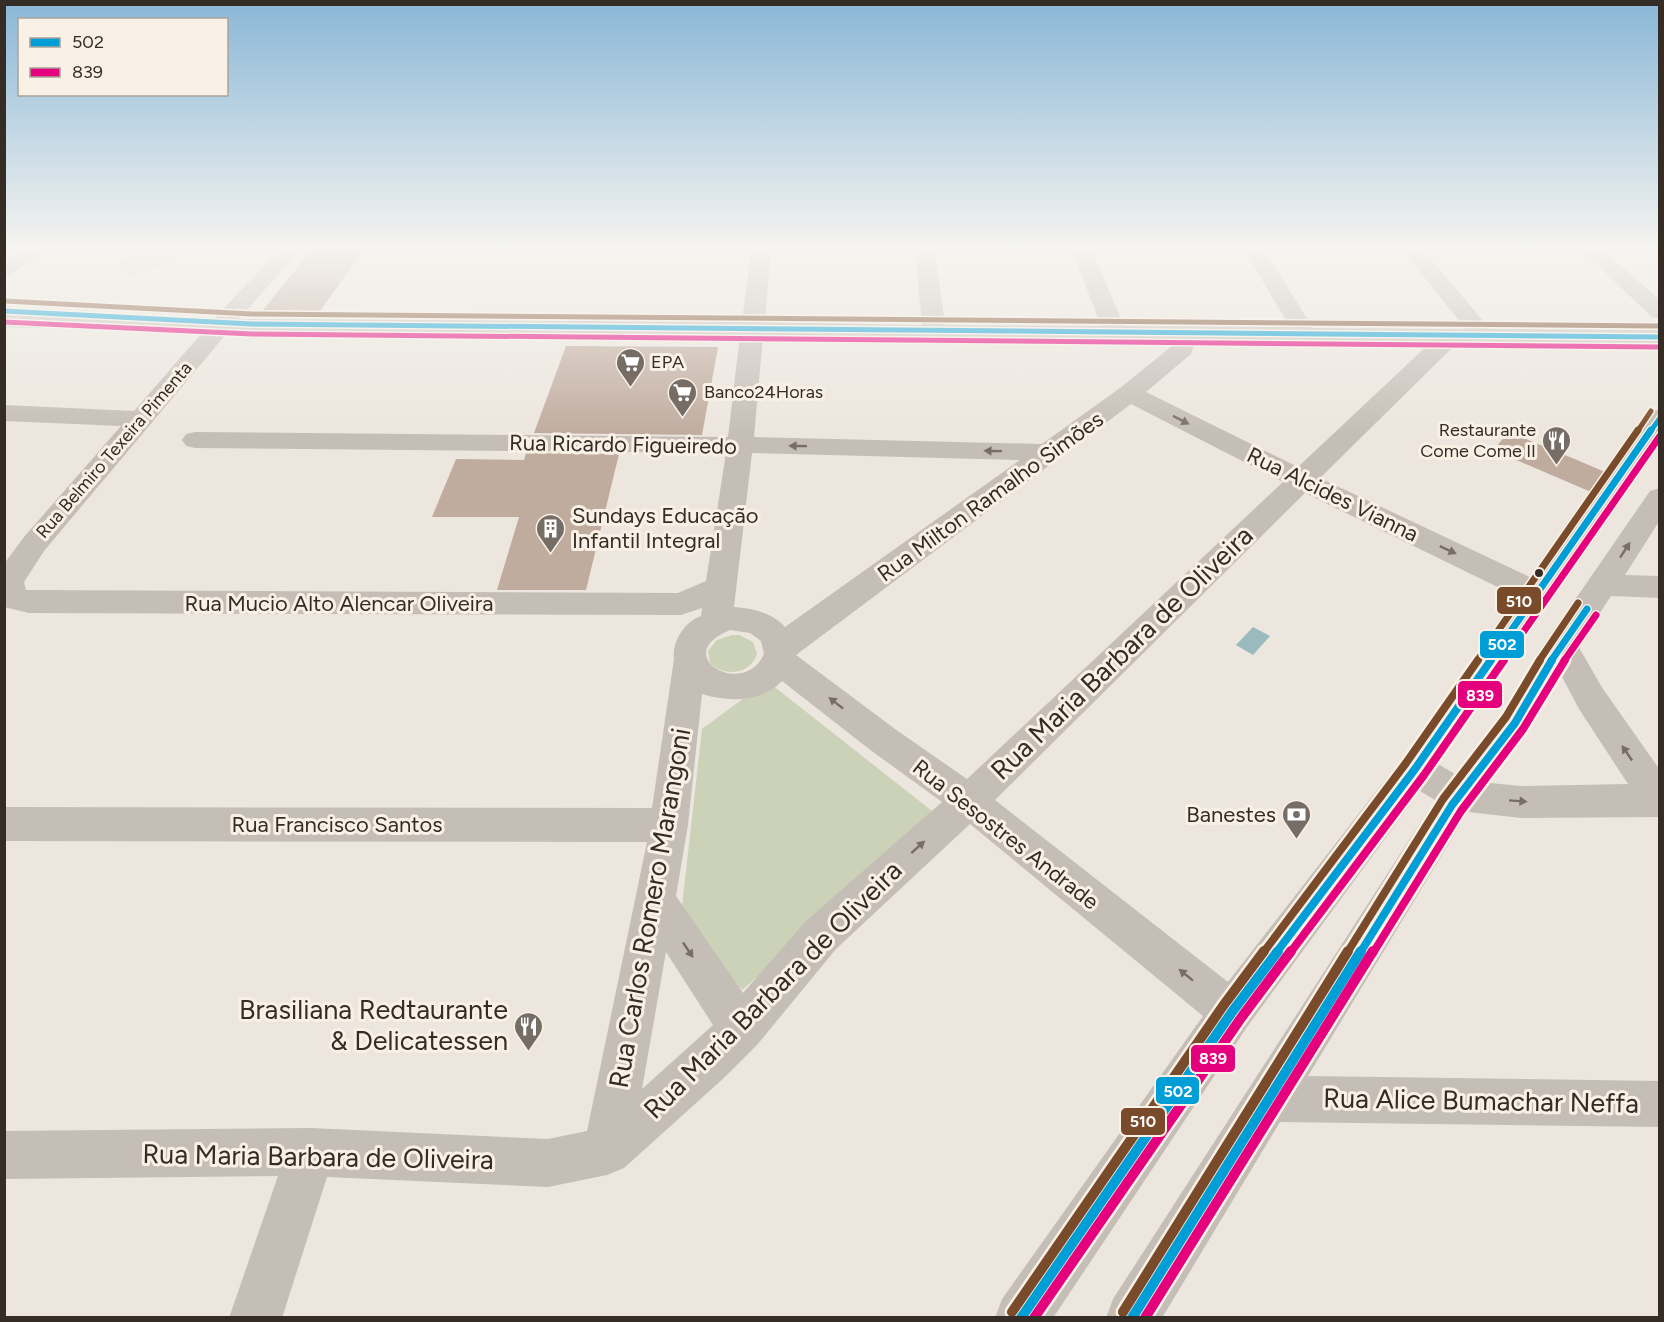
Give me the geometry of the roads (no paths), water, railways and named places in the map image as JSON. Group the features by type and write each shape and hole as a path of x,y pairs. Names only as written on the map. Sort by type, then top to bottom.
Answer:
{"street":[{"path":"17,312 252,324 1659,337"},
{"name":"Rua Belmiro Texeira Pimenta","path":"6,578 233,312"},
{"path":"713,623 721,587 740,445 754,312"},
{"path":"932,312 934,331"},
{"path":"1107,312 1115,333"},
{"path":"1292,312 1306,334"},
{"path":"1464,312 1484,336"},
{"path":"4,320 223,323"},
{"name":"Rua Milton Ramalho Simões","path":"779,653 1129,393 1183,349 1185,333"},
{"name":"Rua Maria Barbara de Oliveira","path":"4,1155 311,1152 548,1162 607,1151 709,1061 741,1029 821,935 969,801 1452,335"},
{"name":"Rua Alcides Vianna","path":"1129,393 1301,480 1537,593"},
{"path":"4,413 142,419"},
{"path":"1021,1317 1232,1012 1415,769 1659,417"},
{"name":"Rua Ricardo Figueiredo","path":"195,440 740,445 1052,452"},
{"path":"1132,1317 1459,795 1515,723 1561,645 1603,585 1659,497"},
{"name":"Rua Mucio Alto Alencar Oliveira","path":"6,578 10,594 17,600 29,602 681,604 721,587"},
{"path":"1603,585 1659,587"},
{"path":"681,604 713,623"},
{"path":"740,618 763,624 777,639 779,653 773,669 764,678 738,687 722,687 707,682 696,674 689,663 688,652 699,632 713,623 740,618"},
{"path":"1561,645 1591,699 1659,800"},
{"name":"Rua Sesostres Andrade","path":"779,653 882,739 969,801 1232,1012"},
{"name":"Rua Carlos Romero Marangoni","path":"607,1151 669,825 689,663"},
{"path":"1415,769 1459,795 1521,802 1659,800"},
{"name":"Rua Francisco Santos","path":"4,824 669,825"},
{"path":"656,901 741,1029"},
{"name":"Rua Alice Bumachar Neffa","path":"1267,1099 1659,1104"},
{"path":"255,1317 311,1152"}],"water":[{"path":"1253,627 1270,636 1253,655 1236,645"}],"place":[{"name":"EPA","path":"630,388"},
{"name":"Banco24Horas","path":"683,418"},
{"name":"Restaurante Come Come II","path":"1557,466"},
{"name":"Sundays Educação Infantil Integral","path":"551,554"},
{"name":"Banestes","path":"1297,840"},
{"name":"Brasiliana Redtaurante & Delicatessen","path":"529,1052"}]}
